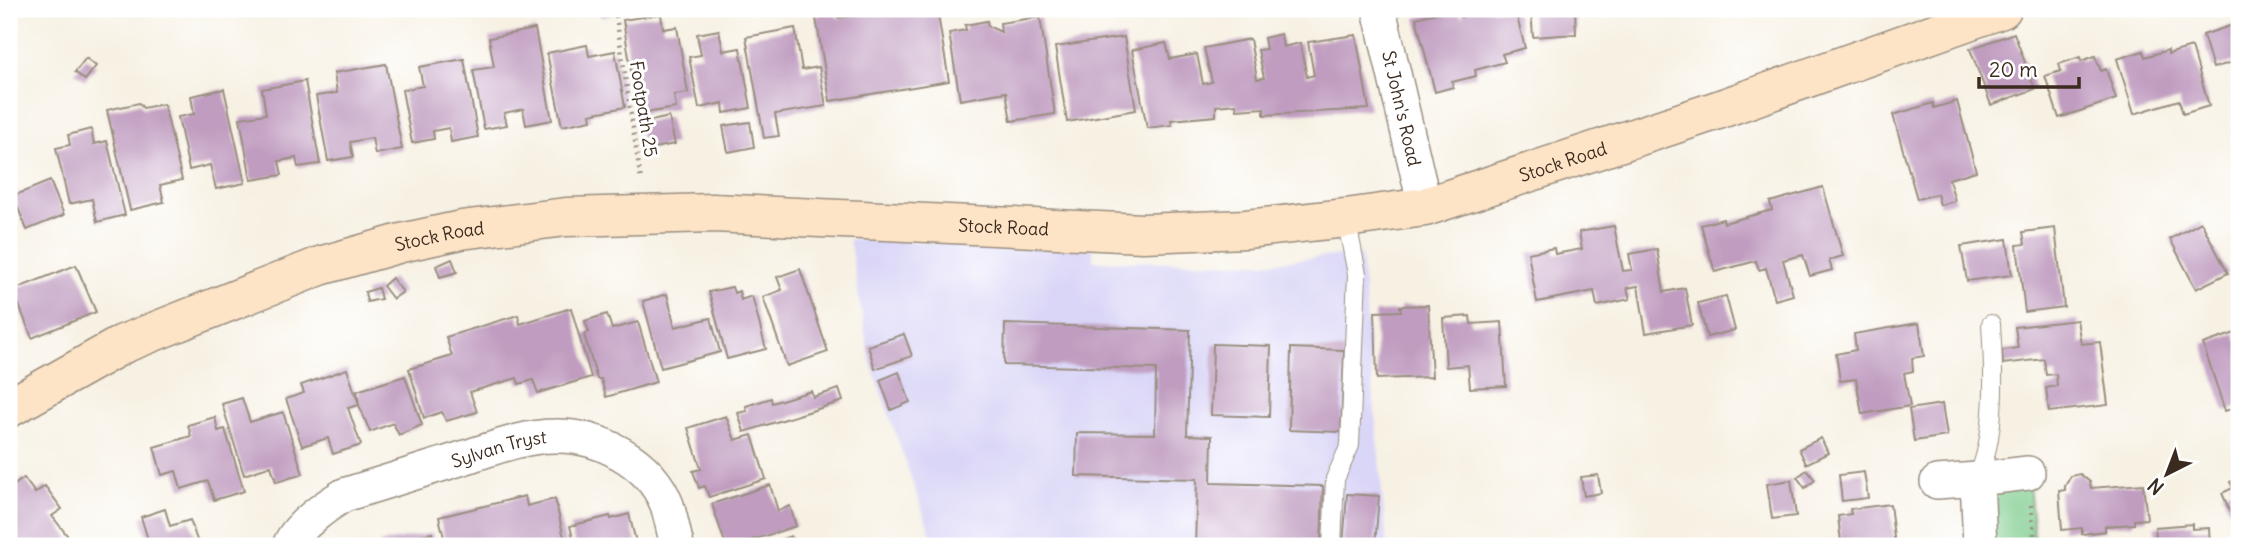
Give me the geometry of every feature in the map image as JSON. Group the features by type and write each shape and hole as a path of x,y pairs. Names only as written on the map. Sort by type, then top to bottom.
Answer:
{"main road":[{"name":"Stock Road","path":"9,408 123,344 320,266 461,230 566,217 713,213 1143,233 1246,229 1425,207 1714,111 2002,9"}],"street":[{"name":"St John's Road","path":"1379,9 1425,207"},
{"name":"Sylvan Tryst","path":"289,546 306,525 344,495 512,442 554,436 584,439 610,448 629,457 645,471 666,503 677,546"},
{"path":"1937,482 2028,473"},
{"path":"1977,479 1980,546"}],"lane":[{"path":"1332,546 1335,479 1350,446 1357,274 1346,218"},
{"path":"1977,479 1986,459 1995,381 1991,324"}],"path":[{"name":"Footpath 25","path":"615,9 647,214"},
{"path":"2028,473 2035,546"}],"shaded area":[{"path":"849,239 1093,249 1093,261 1264,263 1361,255 1387,546 935,546 870,361"}],"green space":[{"path":"2028,473 2035,546 1980,546 1977,479"}],"building":[{"path":"600,9 611,9 612,15 601,17"},
{"path":"854,9 894,9 895,14 901,13 900,9 937,9 949,81 830,101 816,18 821,12 829,10 839,18 855,16"},
{"path":"1459,9 1461,17 1461,9 1515,9 1525,48 1502,54 1505,62 1475,70 1476,76 1452,82 1453,87 1435,92 1416,18"},
{"path":"1531,9 1575,9 1576,34 1533,37"},
{"path":"661,14 663,29 677,27 688,93 674,95 676,108 638,114 623,20"},
{"path":"1040,17 1055,114 1011,121 1006,92 960,100 949,33 966,30 965,25 987,21 988,26 1001,32 1000,23"},
{"path":"2239,23 2239,78 2233,62 2213,68 2203,35"},
{"path":"795,28 802,70 819,67 826,106 775,114 779,136 764,138 746,37"},
{"path":"535,29 552,120 526,125 523,109 504,113 507,125 484,129 473,70 494,67 489,38"},
{"path":"719,30 723,51 740,48 751,108 724,113 723,103 699,108 689,57 701,55 697,34"},
{"path":"2014,33 2035,89 1991,105 1970,49"},
{"path":"1281,34 1283,47 1300,43 1307,77 1314,75 1308,42 1356,35 1369,109 1264,115 1264,108 1237,110 1236,104 1216,106 1216,116 1171,120 1172,125 1147,128 1132,50 1166,43 1170,59 1197,54 1203,84 1212,82 1204,48 1250,39 1257,79 1264,78 1258,50 1266,49 1264,38"},
{"path":"1124,37 1136,110 1067,122 1055,47"},
{"path":"587,45 589,56 615,51 625,107 590,114 591,120 562,126 547,53"},
{"path":"2192,47 2209,106 2183,114 2179,100 2134,114 2117,59 2143,51 2145,57"},
{"path":"2095,56 2101,71 2106,69 2116,99 2059,118 2045,76 2061,71 2059,64 2080,57 2081,61"},
{"path":"86,58 96,66 85,80 75,72"},
{"path":"464,59 478,137 451,142 449,128 433,131 434,139 412,143 402,90 423,86 419,67"},
{"path":"386,64 402,149 375,154 372,138 350,142 353,157 328,161 316,96 337,93 334,73"},
{"path":"305,81 320,164 298,167 296,158 279,161 282,175 251,180 240,118 266,114 262,89"},
{"path":"224,89 245,183 216,189 210,165 189,170 178,117 194,114 191,96"},
{"path":"1957,101 1976,171 1949,179 1955,201 1940,205 1937,194 1917,199 1893,115 1933,103 1934,108"},
{"path":"139,103 143,108 164,104 182,180 160,185 164,202 130,210 107,110"},
{"path":"669,117 675,144 644,150 638,124"},
{"path":"750,122 754,147 728,152 723,126"},
{"path":"91,129 94,144 107,141 125,215 97,222 92,199 69,204 56,148 70,145 68,135"},
{"path":"50,181 64,215 27,230 13,196"},
{"path":"1823,187 1843,256 1829,260 1832,270 1810,276 1803,255 1783,260 1793,295 1775,300 1766,268 1759,270 1756,261 1715,272 1701,225 1723,219 1724,223 1772,210 1770,202"},
{"path":"2201,222 2228,273 2196,289 2170,239"},
{"path":"1614,226 1623,271 1632,270 1629,254 1657,249 1664,292 1685,288 1692,325 1646,333 1638,286 1627,288 1630,299 1597,306 1594,291 1537,302 1528,253 1554,248 1555,254 1582,249 1579,232"},
{"path":"2055,228 2064,307 2025,312 2017,245 2025,244 2023,232"},
{"path":"2007,239 2012,275 1967,281 1961,246"},
{"path":"452,259 457,272 440,277 436,266"},
{"path":"76,265 96,312 32,338 13,290"},
{"path":"800,269 828,352 787,366 763,297 782,290 777,277"},
{"path":"392,278 403,292 393,299 383,286"},
{"path":"732,287 734,293 739,291 741,300 752,296 766,349 727,359 709,292"},
{"path":"378,288 381,299 367,302 365,292"},
{"path":"667,294 675,327 711,318 720,352 661,368 643,301"},
{"path":"1726,296 1735,330 1707,337 1698,303"},
{"path":"1428,305 1432,377 1377,379 1375,312 1401,311 1400,306"},
{"path":"571,308 591,377 538,393 533,380 519,384 517,378 470,392 477,412 446,421 442,412 424,418 409,369 452,356 446,337 518,315 520,324"},
{"path":"607,314 612,329 638,322 656,382 606,397 601,379 597,379 584,334 589,332 585,321"},
{"path":"1470,316 1471,324 1502,322 1506,386 1470,388 1468,365 1446,367 1443,318"},
{"path":"2077,320 2081,344 2100,342 2108,405 2049,412 2046,388 2057,386 2056,374 2046,375 2044,359 2003,364 2002,350 2018,348 2015,327"},
{"path":"1919,323 1924,356 1912,358 1913,371 1904,373 1910,406 1862,414 1856,379 1840,381 1836,354 1856,350 1854,334"},
{"path":"1005,324 1190,330 1187,435 1212,436 1211,483 1323,486 1321,546 1195,546 1197,479 1076,476 1077,433 1155,434 1156,369 1004,365"},
{"path":"2235,333 2239,346 2239,406 2225,411 2203,344"},
{"path":"904,334 912,356 875,369 868,346"},
{"path":"1213,344 1271,346 1269,417 1211,415"},
{"path":"1291,348 1344,350 1341,432 1289,430"},
{"path":"347,369 359,405 348,408 361,445 333,454 328,438 302,446 286,399 304,393 301,385"},
{"path":"899,372 910,402 891,410 880,380"},
{"path":"405,376 422,425 399,435 393,423 370,432 359,405 357,391"},
{"path":"839,389 843,401 744,432 738,413 747,411 746,406 771,398 772,403 811,391 813,397"},
{"path":"242,398 250,422 283,412 303,474 276,482 271,466 244,475 222,404"},
{"path":"1942,404 1947,436 1914,441 1909,409"},
{"path":"726,416 735,440 752,435 766,479 709,497 705,486 699,488 693,471 701,469 688,428"},
{"path":"215,417 218,431 225,429 244,491 214,500 208,481 181,489 176,471 162,475 154,447 191,436 188,425"},
{"path":"1821,438 1828,453 1806,464 1799,449"},
{"path":"1807,470 1815,480 1805,488 1797,477"},
{"path":"1864,472 1868,498 1842,501 1839,475"},
{"path":"2080,474 2090,482 2091,488 2143,484 2147,519 2134,520 2134,524 2105,526 2105,531 2082,534 2082,528 2062,530 2059,491 2065,490 2071,476"},
{"path":"1598,475 1601,493 1584,496 1581,477"},
{"path":"24,478 35,493 45,486 62,509 52,516 74,544 9,546 9,489"},
{"path":"2239,478 2237,528 2222,493 2233,488 2230,482"},
{"path":"1791,480 1796,516 1772,519 1767,484"},
{"path":"770,485 778,511 790,506 796,526 734,546 726,546 712,504"},
{"path":"1347,494 1379,496 1375,546 1343,546"},
{"path":"525,496 527,506 555,499 566,546 446,546 439,517"},
{"path":"1890,504 1895,546 1855,546 1854,540 1841,542 1838,516 1851,514 1850,509"},
{"path":"165,509 170,526 190,520 199,546 150,546 141,517"},
{"path":"629,514 637,546 575,546 570,526"},
{"path":"2192,524 2192,529 2209,528 2210,546 2157,546 2155,527"},
{"path":"432,533 435,546 380,546 379,543"},
{"path":"791,536 794,546 761,546"},
{"path":"812,540 814,546 794,546"}]}
